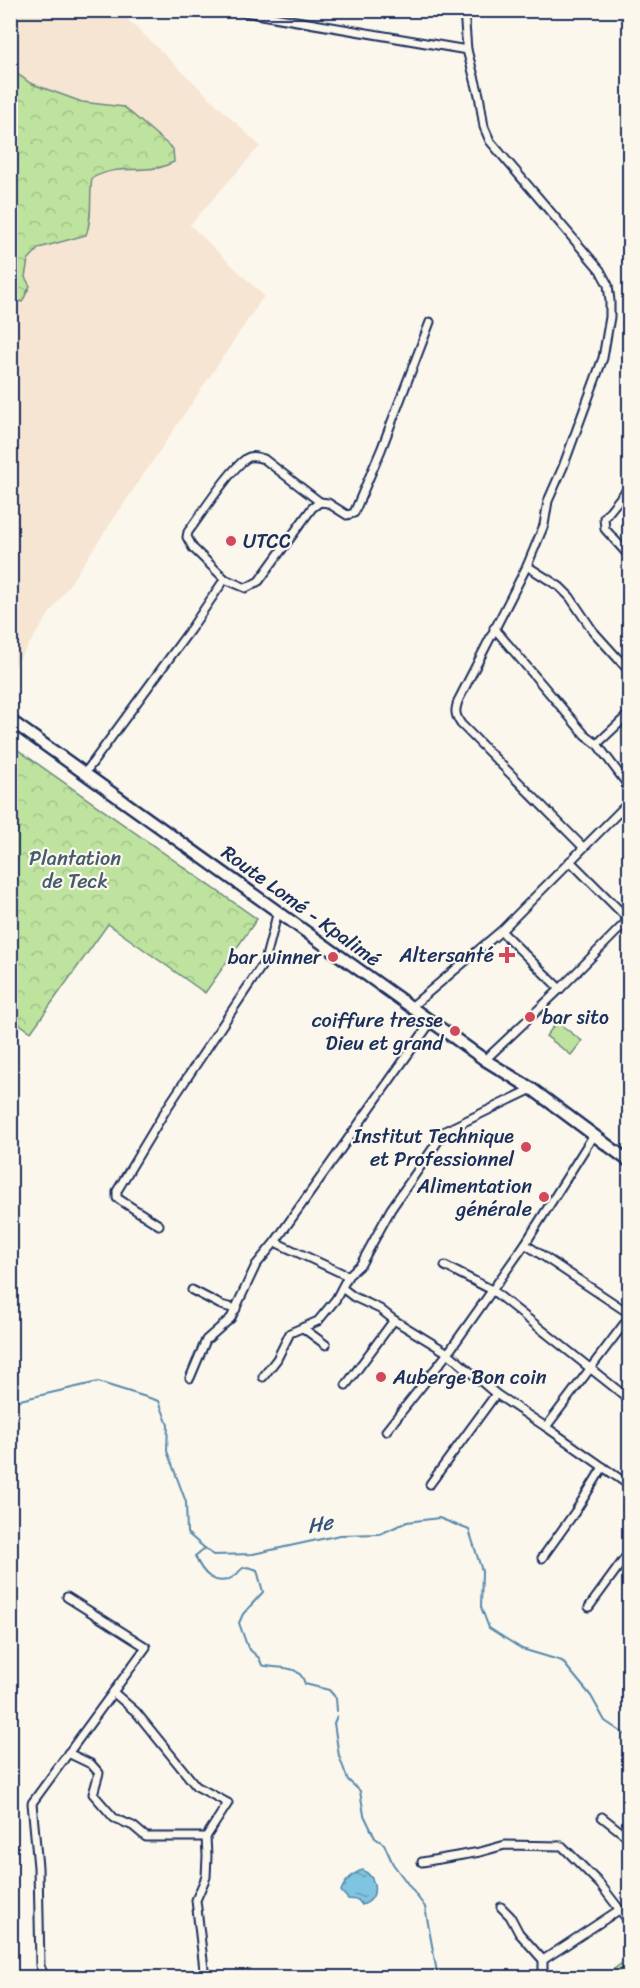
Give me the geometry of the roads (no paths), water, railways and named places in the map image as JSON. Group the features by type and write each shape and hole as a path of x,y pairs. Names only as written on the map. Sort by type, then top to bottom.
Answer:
{"main road":[{"name":"Route Lomé - Kpalimé","path":"10,720 431,1022 485,1060 532,1089 630,1162"}],"street":[{"path":"232,10 467,50"},
{"path":"464,10 467,50 479,95 484,127 490,141 600,270 608,285 610,317 603,358 548,501 544,525 527,566 459,699 455,715 461,724 583,847"},
{"path":"320,502 312,508 259,581 246,588 226,580 193,548 187,537 188,532 237,467 248,457 257,456 264,459 320,502 328,503 347,515 354,513 430,322"},
{"path":"630,486 604,518 605,529 630,557"},
{"path":"527,566 560,587 570,597 593,631 630,672"},
{"path":"85,773 226,580"},
{"path":"495,628 585,735 597,744 630,788"},
{"path":"597,744 630,713"},
{"path":"411,1007 501,931 630,801"},
{"path":"485,1060 560,989 629,918 570,861"},
{"path":"159,1225 117,1198 117,1191 167,1108 265,961 278,911"},
{"path":"501,931 560,989"},
{"path":"190,1378 206,1340 227,1323 256,1265 275,1242 431,1022"},
{"path":"263,1377 277,1359 290,1333 318,1321 348,1276 361,1263 391,1209 445,1131 532,1089"},
{"path":"386,1431 448,1353 525,1244 593,1136"},
{"path":"275,1242 348,1276"},
{"path":"525,1244 630,1315 546,1427"},
{"path":"445,1266 492,1290 589,1370 630,1400"},
{"path":"342,1288 354,1297 380,1309 448,1353 496,1394 630,1486"},
{"path":"192,1290 221,1305 236,1309"},
{"path":"346,1385 394,1320"},
{"path":"303,1328 326,1345"},
{"path":"430,1484 496,1394"},
{"path":"542,1558 603,1467"},
{"path":"589,1607 630,1551"},
{"path":"45,1977 40,1966 38,1867 32,1803 146,1647 67,1597"},
{"path":"113,1692 136,1712 196,1786 228,1803 206,1837 206,1877 196,1900 205,1977"},
{"path":"68,1753 91,1764 99,1773 93,1794 114,1818 133,1826 146,1837 206,1837"},
{"path":"602,1816 630,1839"},
{"path":"422,1862 480,1852 505,1845 562,1846 600,1884 630,1923"},
{"path":"501,1907 510,1916 519,1933 543,1960 543,1977"},
{"path":"543,1960 619,1910"}],"water":[{"path":"363,1870 372,1878 374,1894 368,1902 362,1905 358,1900 348,1899 341,1891 350,1878"}],"waterway":[{"name":"He","path":"10,1397 20,1400 98,1382 159,1401 168,1425 167,1451 186,1502 187,1533 213,1555 253,1554 340,1535 380,1534 407,1522 439,1518 469,1530 482,1571 481,1607 489,1628 522,1649 562,1661 591,1696 605,1721 630,1738"},
{"path":"205,1548 195,1556 206,1573 216,1580 229,1579 245,1567 257,1570 263,1592 243,1614 239,1623 248,1648 259,1658 262,1665 293,1670 298,1672 305,1684 329,1690 336,1698 337,1711"},
{"path":"337,1716 334,1723 339,1756 348,1780 360,1791 364,1815 375,1838 384,1844 393,1864 425,1907 438,1978"}],"place":[{"name":"UTCC","path":"231,541"},
{"name":"Altersanté","path":"507,955"},
{"name":"bar winner","path":"333,957"},
{"name":"bar sito","path":"530,1017"},
{"name":"coiffure tresse Dieu et grand","path":"455,1031"},
{"name":"Institut Technique et Professionnel","path":"526,1147"},
{"name":"Alimentation générale","path":"544,1197"},
{"name":"Auberge Bon coin","path":"381,1377"}],"park label":[{"name":"Plantation de Teck","path":"75,870"}]}
